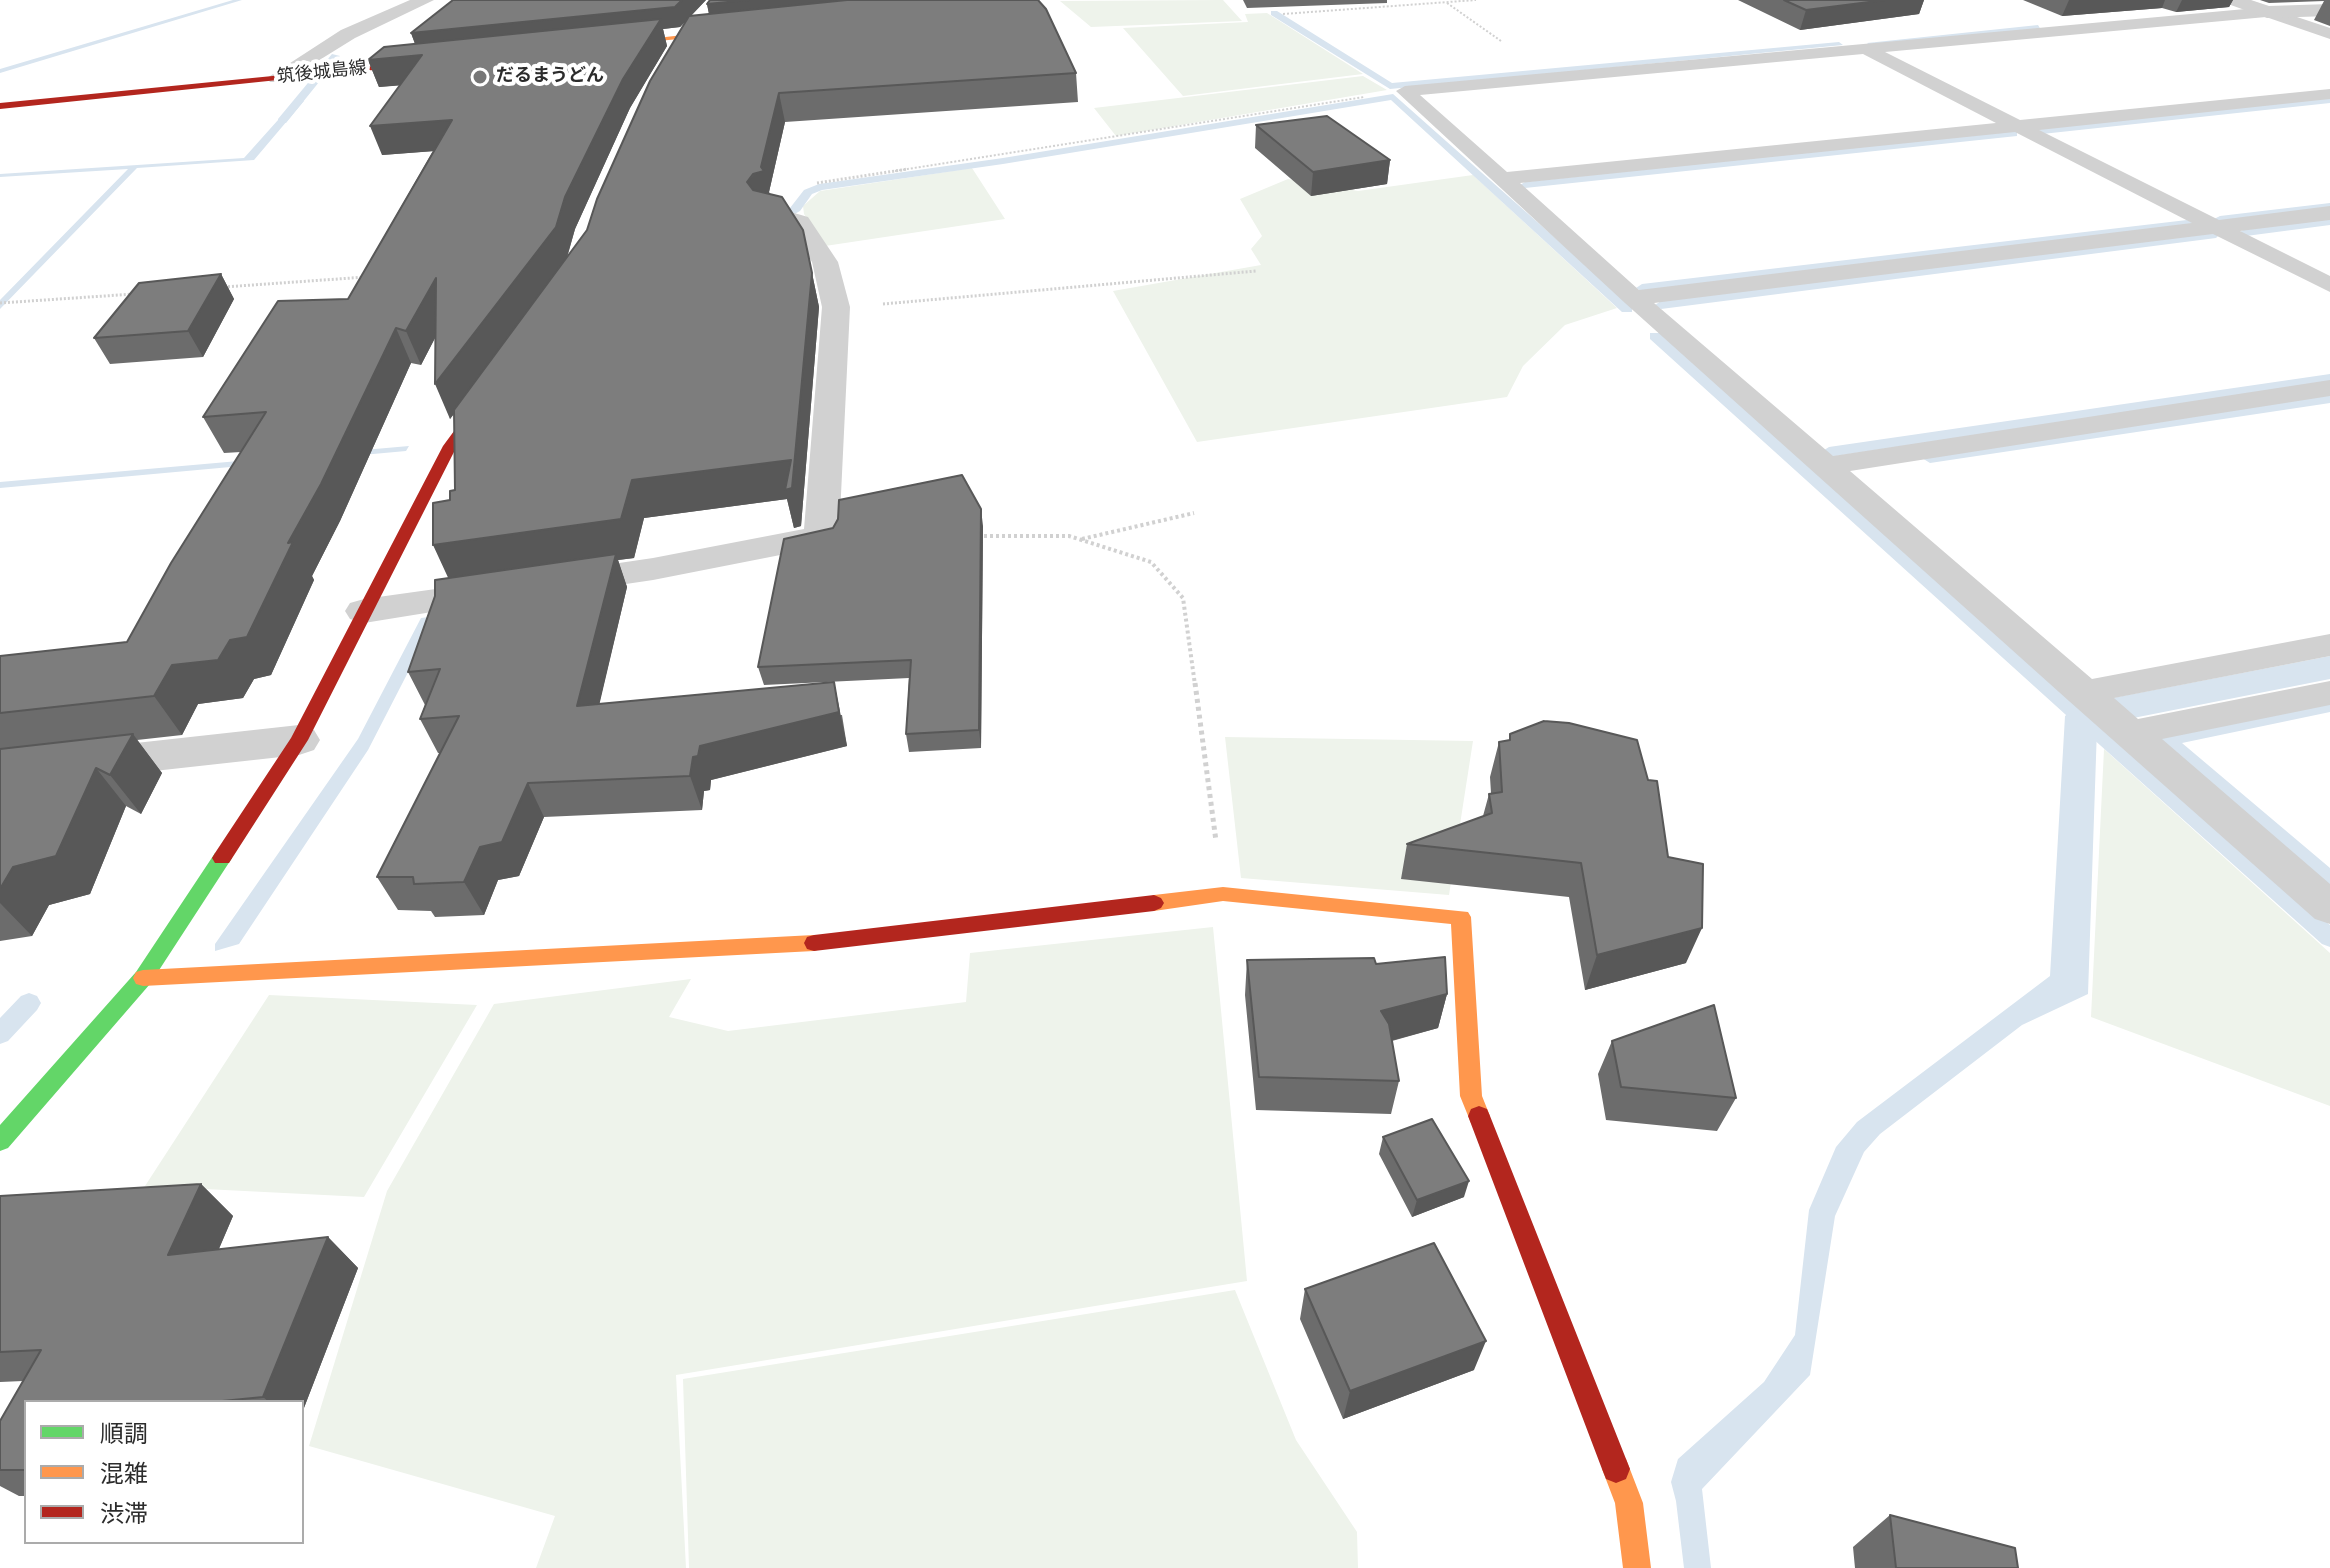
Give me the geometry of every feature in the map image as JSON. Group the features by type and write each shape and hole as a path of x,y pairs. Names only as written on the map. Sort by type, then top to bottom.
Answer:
{"street":[{"path":"277,78 348,34 425,0"},
{"path":"2234,0 2267,12 2330,10"},
{"path":"673,59 686,36 702,18"},
{"path":"595,46 761,28"},
{"name":"筑後城島線","path":"0,106 443,61"},
{"path":"364,611 653,569 821,536 836,307 825,262 799,222 770,214"},
{"path":"0,1141 143,978 299,740 450,446 503,372"},
{"path":"0,773 299,740"},
{"path":"143,978 837,942 1223,894 1461,917 1471,1096 1629,1503 1637,1568"}],"lane":[{"path":"1405,91 2267,12 2330,34"},
{"path":"1864,48 2330,285"},
{"path":"1405,91 1634,298 2330,908"},
{"path":"1503,179 2330,94"},
{"path":"1634,298 2330,213"},
{"path":"1826,466 2330,388"},
{"path":"2082,693 2330,645"},
{"path":"2131,733 2330,693"}],"path":[{"path":"1283,14 1476,0"},
{"path":"770,214 800,185 1405,91"},
{"path":"836,307 1256,271"},
{"path":"220,287 378,276"},
{"path":"0,303 142,293"},
{"path":"1079,539 1194,513"},
{"path":"976,536 1069,536 1151,562 1183,598 1223,894"}],"shaded area":[{"path":"233,0 242,0 0,73 0,69"},
{"path":"1223,0 1242,21 1091,27 1060,1"},
{"path":"1267,13 1363,74 1183,96 1123,28 1248,22 1245,14"},
{"path":"1363,76 1387,90 1116,136 1094,108"},
{"path":"295,101 304,101 254,160 137,168 0,309 0,300 128,169 0,177 0,174 244,158"},
{"path":"972,168 1005,219 825,246 804,214 803,206 820,191"},
{"path":"1473,175 1617,308 1565,325 1523,366 1507,397 1197,442 1113,291 1261,265 1251,249 1262,236 1240,199 1288,179 1358,191"},
{"path":"409,446 406,451 0,488 0,482"},
{"path":"437,616 368,750 239,944 215,951 215,944 358,739 421,618"},
{"path":"2330,656 2330,679 2103,724 2097,728 2088,994 2022,1025 1880,1134 1864,1152 1835,1216 1810,1375 1702,1489 1711,1568 1684,1568 1671,1482 1678,1459 1764,1382 1795,1335 1809,1210 1836,1147 1857,1122 2050,976 2065,716 2081,704"},
{"path":"1225,737 1473,741 1449,895 1241,878"},
{"path":"2104,749 2330,953 2330,1106 2091,1017"},
{"path":"1213,927 1247,1281 676,1375 686,1568 536,1568 555,1516 309,1446 387,1191 494,1004 691,979 669,1017 728,1031 966,1002 970,953"},
{"path":"269,995 477,1005 364,1197 145,1186"},
{"path":"1235,1290 1296,1440 1357,1532 1358,1568 689,1568 683,1379"}],"building":[{"path":"453,0 682,0 675,7 411,33"},
{"path":"710,0 749,0 707,4"},
{"path":"847,0 1038,0 1046,9 1076,73 779,93 761,167 764,171 753,174 747,182 753,190 782,197 803,230 812,273 792,488 785,490 791,460 632,480 621,519 433,545 433,503 450,500 450,491 455,490 454,410 587,230 597,199 650,81 689,16"},
{"path":"1784,0 1885,0 1806,10"},
{"path":"661,19 623,79 565,197 556,227 435,384 436,278 406,331 396,328 321,484 288,543 293,542 247,637 230,640 218,660 172,665 154,696 0,713 0,656 127,642 171,563 266,412 203,417 278,301 348,299 452,120 370,126 422,55 368,60 384,47"},
{"path":"1327,116 1390,160 1313,172 1256,125"},
{"path":"221,274 188,331 94,338 139,283"},
{"path":"962,475 981,509 979,730 906,734 911,660 758,667 784,539 833,528 838,519 839,500"},
{"path":"616,554 577,706 834,682 839,712 700,746 698,756 693,757 690,776 528,783 502,842 480,847 464,882 414,884 413,877 377,877 459,716 420,719 440,669 408,672 435,596 435,580"},
{"path":"1544,721 1569,723 1637,740 1648,780 1657,781 1668,857 1703,864 1702,928 1597,955 1581,863 1407,844 1492,813 1489,794 1502,792 1499,742 1510,740 1510,734"},
{"path":"133,734 110,775 96,768 56,856 13,867 0,889 0,749"},
{"path":"1445,957 1447,994 1381,1011 1389,1024 1399,1081 1259,1077 1247,960 1374,958 1376,964"},
{"path":"1714,1005 1736,1098 1621,1087 1612,1041"},
{"path":"1432,1119 1469,1181 1417,1200 1383,1137"},
{"path":"201,1184 168,1255 328,1237 263,1397 232,1400 24,1400 24,1470 0,1470 0,1421 41,1350 0,1352 0,1196"},
{"path":"1434,1243 1486,1341 1350,1391 1305,1289"},
{"path":"1890,1515 2015,1548 2018,1568 1896,1568"}],"waterway":[{"path":"1274,13 1390,86 1839,45"},
{"path":"1871,43 2038,28"},
{"path":"282,121 335,56"},
{"path":"769,224 796,209 795,206 808,192 819,187 1003,161 1393,97 1627,309"},
{"path":"2042,131 2330,100"},
{"path":"1525,185 2013,134"},
{"path":"2220,219 2330,206"},
{"path":"2246,232 2330,222"},
{"path":"1642,288 2187,223"},
{"path":"1661,305 2212,236"},
{"path":"1655,336 2086,722"},
{"path":"1829,452 2330,378"},
{"path":"1930,458 2330,399"},
{"path":"2330,706 2166,740 2330,880"},
{"path":"2085,732 2086,722"},
{"path":"2086,722 2330,938"},
{"path":"0,1034 29,1003"}],"traffic: fast":[{"path":"0,1141 143,978 222,858"}],"traffic: slow":[{"path":"607,44 737,31"},
{"path":"1154,903 1223,894 1461,917 1471,1096 1479,1116"},
{"path":"143,978 814,943"},
{"path":"1616,1469 1629,1503 1637,1568"}],"traffic: jam":[{"path":"0,106 431,62"},
{"path":"222,858 299,740 450,446 489,392"},
{"path":"814,943 1154,903"},
{"path":"1479,1116 1616,1469"}],"place":[{"name":"だるまうどん","path":"480,77"}]}
